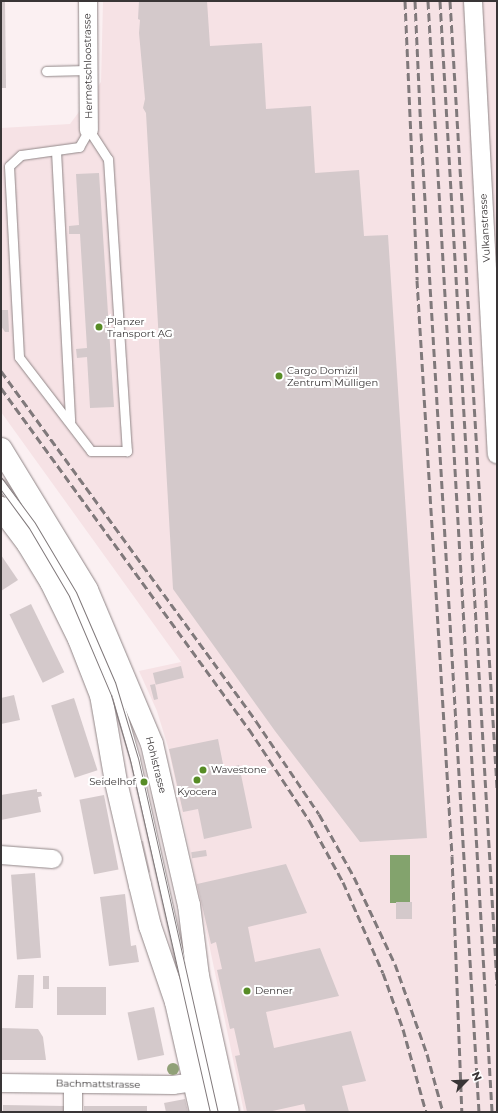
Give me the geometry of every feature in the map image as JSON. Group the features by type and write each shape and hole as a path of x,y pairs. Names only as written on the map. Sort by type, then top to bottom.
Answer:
{"street":[{"name":"Hermetschloostrasse","path":"88,1 89,130"},
{"name":"Vulkanstrasse","path":"473,1 492,258 497,454"},
{"name":"Hohlstrasse","path":"1,449 21,478 87,590 152,744 189,905 198,976 228,1112"},
{"path":"1,508 28,544 51,582 79,639 101,695 116,782 140,885 150,926 176,1002 201,1112"},
{"path":"1,855 53,859"},
{"name":"Bachmattstrasse","path":"1,1084 173,1085 195,1082"},
{"path":"74,1084 74,1112"}],"lane":[{"path":"46,71 88,70"},
{"path":"89,130 108,159 127,451 91,451 19,357 8,176 11,162 21,155 79,147 89,130"},
{"path":"56,151 70,422"},
{"path":"1,484 44,544 70,589 92,632 116,693 134,759 214,1112"}],"shaded area":[{"path":"103,1 497,1 497,1112 244,1112 168,747 157,711 139,671 181,662 1,412 1,128 70,124 101,82"},
{"path":"390,855 410,855 410,903 390,903"}],"building":[{"path":"1,1 5,1 6,88 1,88"},
{"name":"Cargo Domizil Zentrum Mülligen","path":"139,1 207,1 210,46 262,43 266,109 311,106 315,173 359,170 364,236 388,235 427,838 360,842 275,731 173,589 146,113 143,108 145,99 139,33 140,20 138,19"},
{"path":"99,173 114,407 90,408 87,357 77,358 76,349 87,348 80,234 69,234 69,226 79,225 76,174"},
{"path":"1,310 8,310 9,332 5,332 1,326"},
{"path":"1,555 18,580 1,591"},
{"path":"31,604 64,672 43,683 9,615"},
{"path":"181,666 184,678 156,685 153,673"},
{"path":"155,684 158,699 154,700 150,685"},
{"path":"14,695 20,720 1,724 1,698"},
{"path":"74,698 97,770 75,778 51,705"},
{"path":"218,739 224,769 239,765 252,828 204,839 198,809 183,812 169,749"},
{"path":"37,789 37,792 41,792 42,796 38,797 41,812 1,820 1,795"},
{"path":"104,795 119,870 94,874 79,800"},
{"path":"158,796 165,827 159,829 152,797"},
{"path":"143,841 150,872 144,874 137,842"},
{"path":"206,850 207,856 192,858 191,852"},
{"path":"286,864 307,913 248,927 255,962 320,948 339,996 266,1012 274,1048 351,1031 366,1081 342,1086 349,1112 306,1112 304,1104 268,1112 247,1112 235,1056 240,1055 234,1028 230,1029 217,970 222,969 216,942 211,944 197,884"},
{"path":"35,873 41,958 17,959 11,875"},
{"path":"125,894 131,946 136,945 139,962 109,966 100,897"},
{"path":"396,902 412,902 412,919 396,919"},
{"path":"18,975 34,975 33,1008 15,1008"},
{"path":"43,976 49,976 49,989 43,989"},
{"path":"57,987 106,987 106,1015 57,1015"},
{"path":"154,1007 164,1055 138,1061 128,1013"},
{"path":"1,1028 38,1029 43,1037 46,1060 1,1060"},
{"path":"185,1099 188,1112 166,1112 164,1103"},
{"path":"3,1105 65,1106 65,1112 3,1112"},
{"path":"84,1106 147,1106 147,1112 84,1112"}],"tram line":[{"path":"1,477 35,523 76,592 115,682 138,758 218,1112"},
{"path":"1,490 29,528 69,596 111,695 130,760 210,1112"}],"railway":[{"path":"405,1 417,280 452,856 462,1112"},
{"path":"415,1 421,133 479,1112"},
{"path":"428,1 492,1112"},
{"path":"440,1 497,985"},
{"path":"450,1 497,788"},
{"path":"1,371 256,721 319,814 354,877 395,964 427,1054 443,1112"},
{"path":"1,388 249,729 309,820 343,882 383,973 403,1029 426,1112"}],"place":[{"name":"Planzer Transport AG","path":"99,327"},
{"name":"Cargo Domizil Zentrum Mülligen","path":"279,376"},
{"name":"Wavestone","path":"203,770"},
{"name":"Kyocera","path":"197,780"},
{"name":"Seidelhof","path":"144,782"},
{"name":"Denner","path":"247,991"}]}
